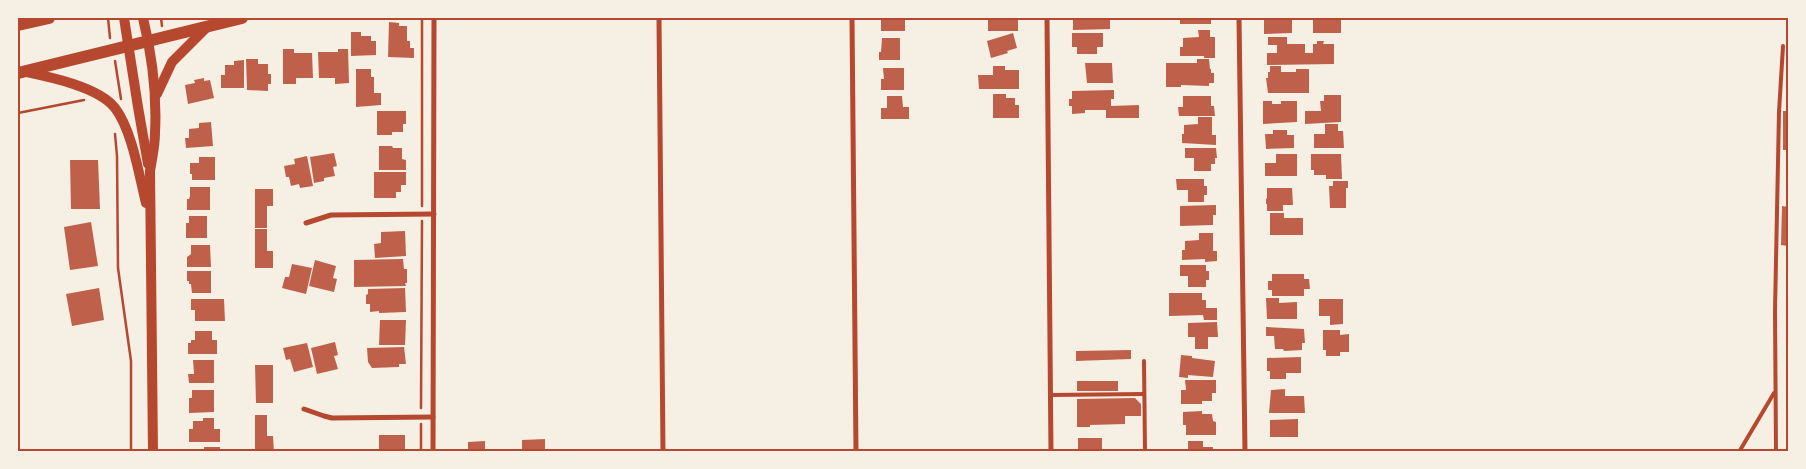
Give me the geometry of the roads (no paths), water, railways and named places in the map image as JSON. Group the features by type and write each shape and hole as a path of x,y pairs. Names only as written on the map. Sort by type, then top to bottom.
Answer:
{"highway":[{"path":"19,25 32,18"},
{"path":"19,25 49,18"},
{"path":"20,72 242,18"}],"main road":[{"path":"124,18 150,171"},
{"path":"144,18 155,81 155,134 150,171 153,452"},
{"path":"155,99 172,62 208,25"},
{"path":"20,72 53,78 88,90 114,107 127,132 150,218"}],"street":[{"path":"433,452 434,18"},
{"path":"659,18 663,452"},
{"path":"852,18 856,452"},
{"path":"1047,18 1051,452"},
{"path":"1239,18 1245,452"},
{"path":"306,223 332,215 434,214"},
{"path":"304,409 332,418 433,417"}],"lane":[{"path":"1776,452 1774,392 1779,112 1784,46"},
{"path":"1144,360 1145,452"},
{"path":"1740,452 1742,444 1774,392"},
{"path":"1050,395 1144,394"}]}
